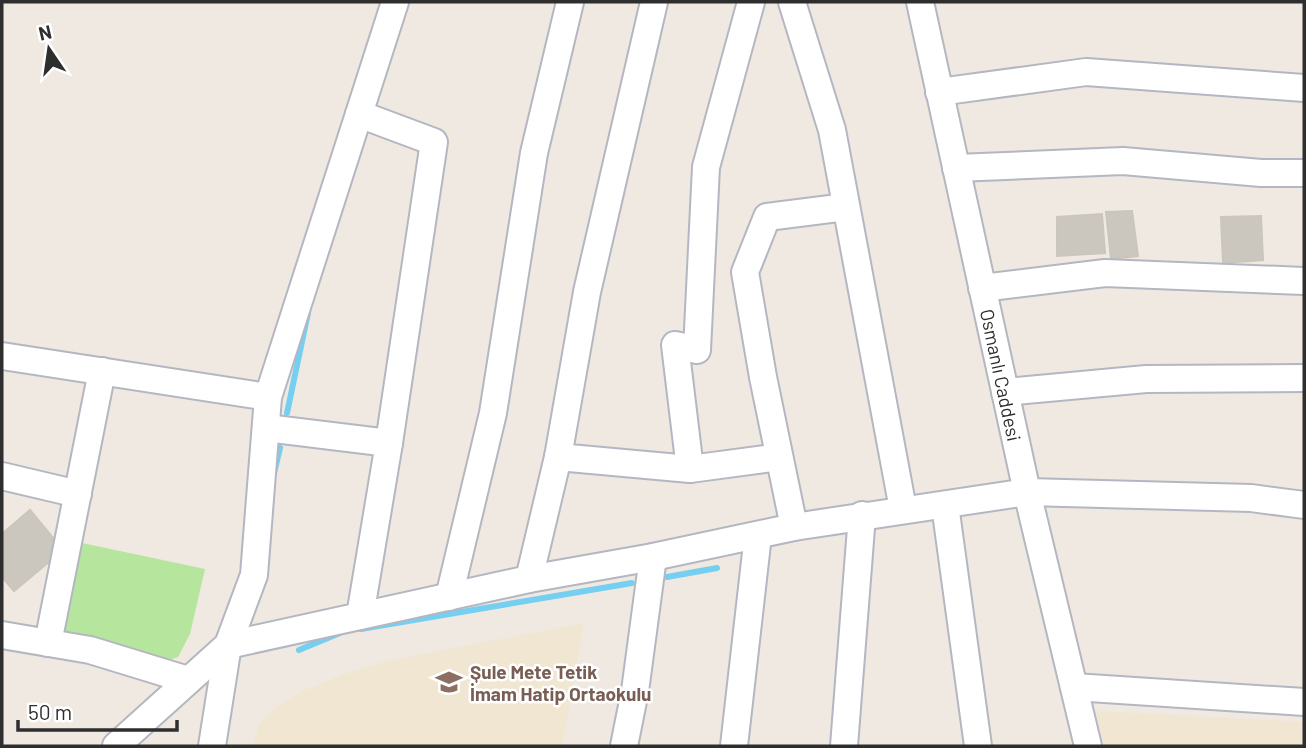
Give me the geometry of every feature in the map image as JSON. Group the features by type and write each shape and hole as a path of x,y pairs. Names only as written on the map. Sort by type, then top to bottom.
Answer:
{"street":[{"path":"212,746 228,645 254,575 268,397 395,2"},
{"path":"449,597 493,413 534,153 570,2"},
{"path":"529,579 558,457 587,292 654,2"},
{"path":"690,469 675,345 697,350 706,167 751,2"},
{"path":"792,2 832,130 904,509"},
{"path":"920,2 931,2"},
{"name":"Osmanlı Caddesi","path":"920,2 1027,492 1088,746"},
{"path":"939,92 1086,72 1304,88"},
{"path":"359,114 434,142 360,616"},
{"path":"956,168 1123,161 1261,173 1304,173"},
{"path":"794,527 745,272 767,217 846,207"},
{"path":"982,288 1105,273 1304,281"},
{"path":"2,356 268,397"},
{"path":"48,643 102,371"},
{"path":"1005,392 1146,379 1304,378"},
{"path":"266,428 389,443"},
{"path":"558,457 690,469 779,457"},
{"path":"2,476 78,494"},
{"path":"116,746 228,645 529,579 862,515 1027,492 1251,498 1304,505"},
{"path":"945,505 978,746"},
{"path":"844,746 862,515"},
{"path":"734,746 758,535"},
{"path":"625,746 653,557"},
{"path":"2,635 90,650 188,680"},
{"path":"1074,687 1304,702"}],"shaded area":[{"name":"Şule Mete Tetik İmam Hatip Ortaokulu","path":"584,623 562,746 252,746 260,723 277,706 305,690 344,674 387,661"},
{"path":"1096,711 1304,722 1304,746 1104,746"}],"green space":[{"path":"82,543 205,569 190,634 178,657 163,662 60,633"}],"building":[{"path":"1132,211 1138,256 1111,259 1106,212"},
{"path":"1102,214 1105,253 1057,256 1057,217"},
{"path":"1261,216 1263,260 1223,263 1221,217"},
{"path":"30,510 63,550 14,591 2,577 2,534"}],"waterway":[{"path":"287,413 308,313"},
{"path":"274,473 280,448"},
{"path":"667,577 717,568"},
{"path":"361,629 632,583"},
{"path":"299,650 340,633"}],"place":[{"name":"Şule Mete Tetik İmam Hatip Ortaokulu","path":"449,682"}]}
